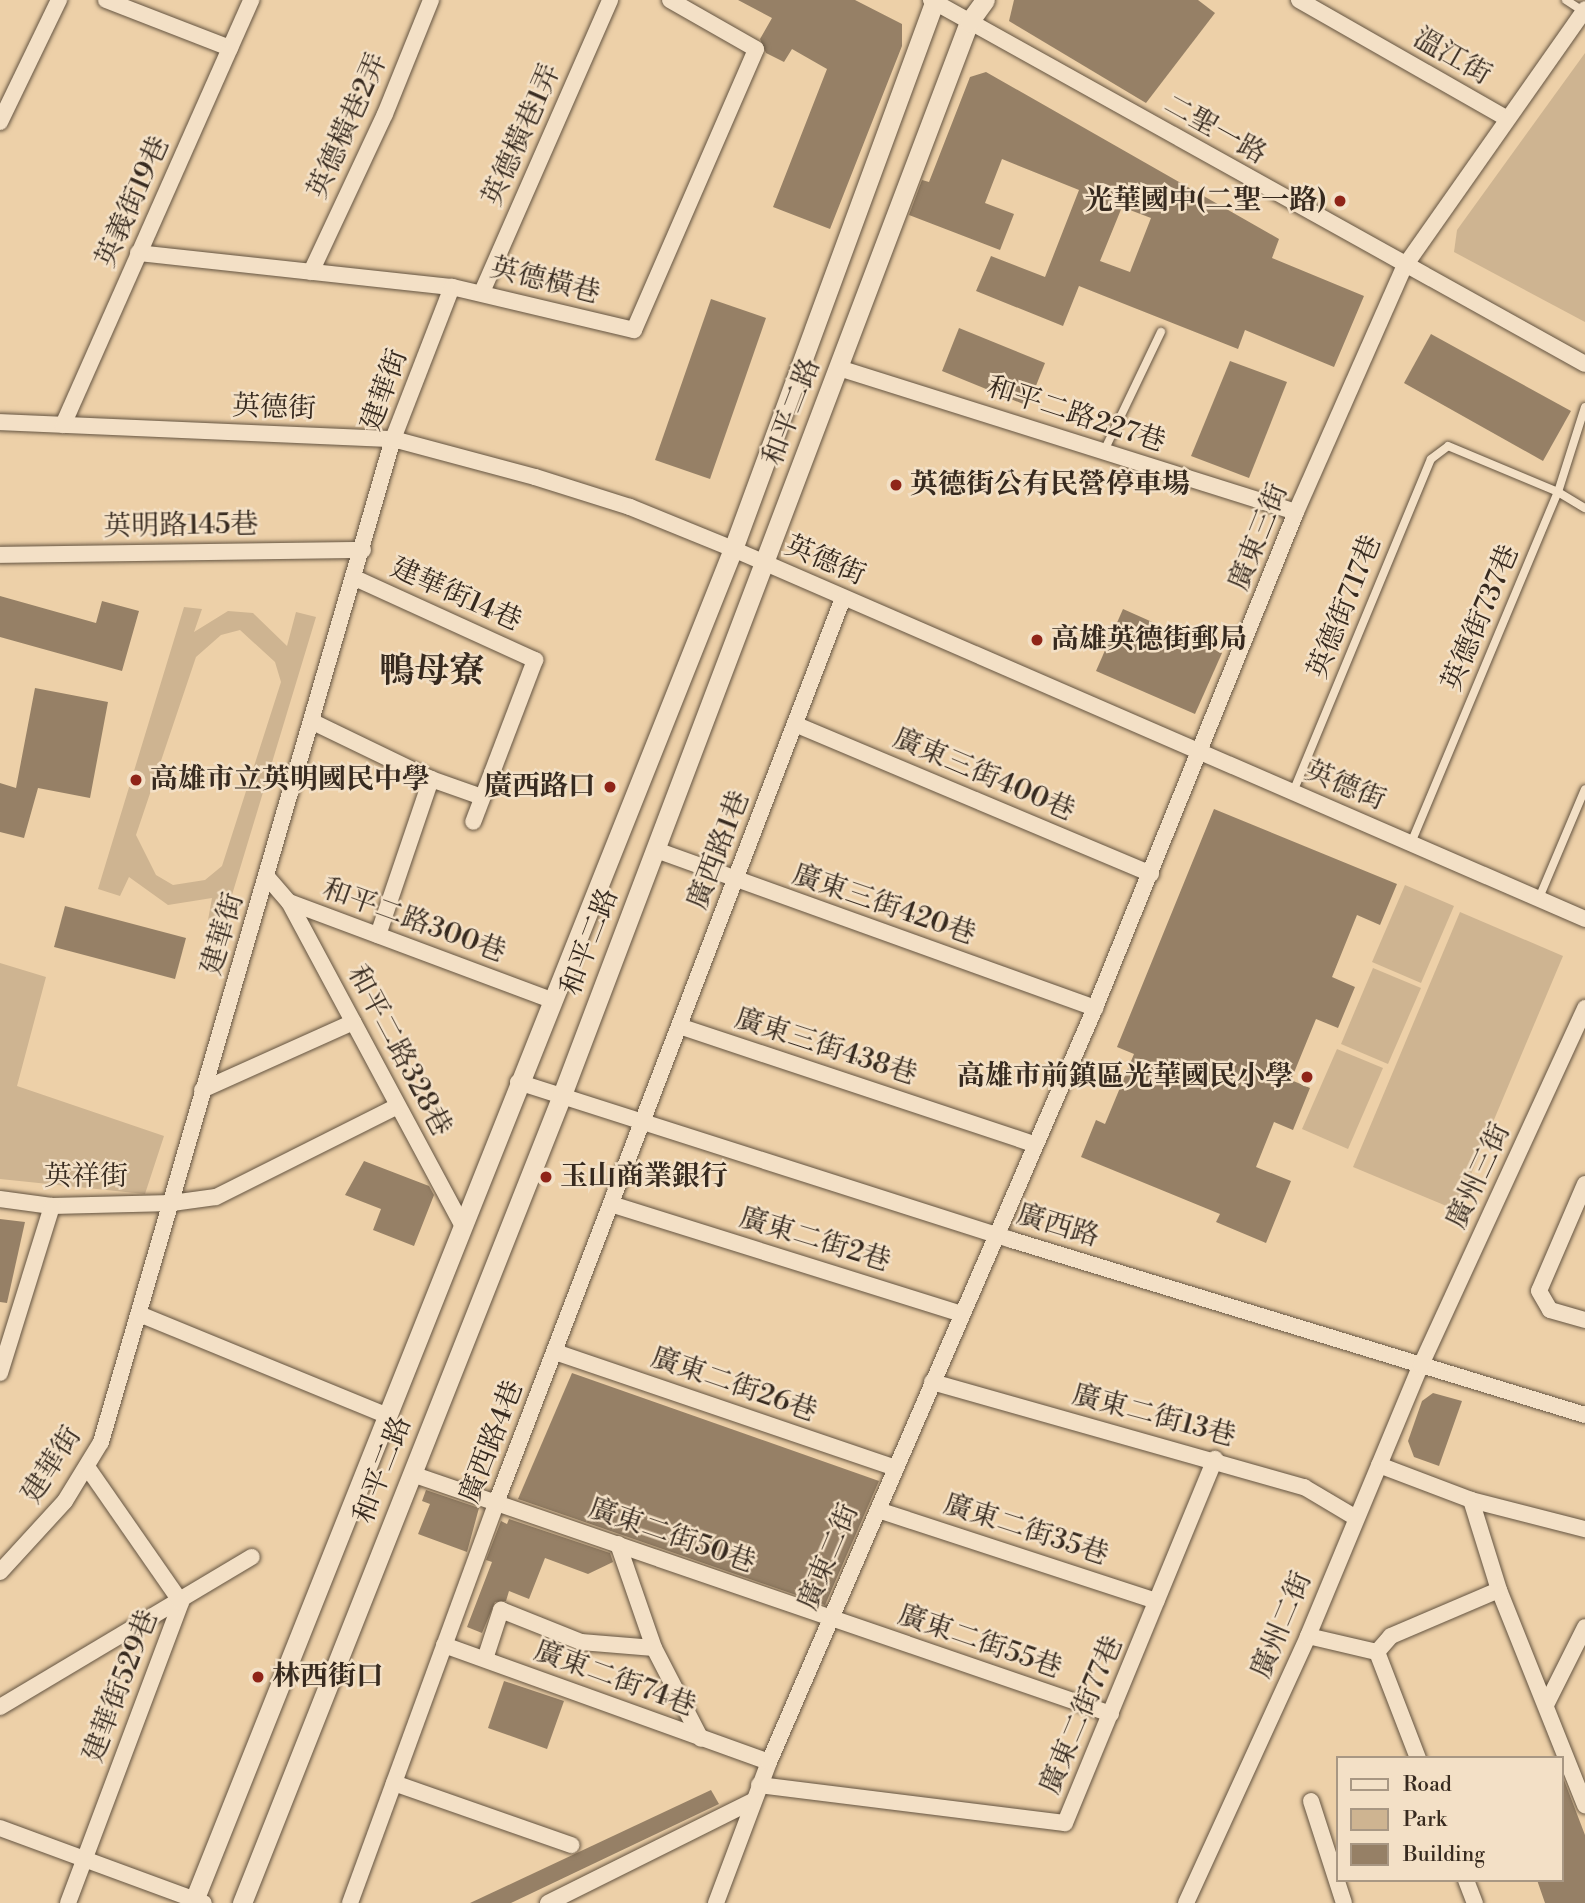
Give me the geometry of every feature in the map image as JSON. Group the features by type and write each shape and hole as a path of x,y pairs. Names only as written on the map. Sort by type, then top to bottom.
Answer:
{"street":[{"path":"0,122 58,0"},
{"path":"106,0 230,48"},
{"name":"英義街19巷","path":"63,425 251,0"},
{"name":"英德橫巷2弄","path":"311,272 385,114 431,0"},
{"name":"英德橫巷1弄","path":"482,292 610,0"},
{"name":"英德橫巷","path":"138,253 452,287 634,330 755,48 670,0"},
{"name":"和平二路","path":"242,1903 562,1095 969,22 985,0"},
{"name":"溫江街","path":"1299,0 1506,118"},
{"name":"和平二路","path":"197,1901 385,1415 733,549 933,1"},
{"name":"二聖一路","path":"933,1 1404,267 1585,364"},
{"name":"廣東三街","path":"994,1234 1095,1007 1201,752 1296,512 1404,267 1584,10"},
{"name":"建華街","path":"0,1572 65,1501 88,1468 101,1442 172,1203 202,1090 268,878 393,439 452,287"},
{"name":"和平二路227巷","path":"839,368 1296,512"},
{"name":"英德街","path":"0,422 393,439 547,480 630,507 733,549 1585,919"},
{"name":"英明路145巷","path":"0,555 363,550"},
{"name":"建華街14巷","path":"355,578 535,660 482,797"},
{"name":"廣西路1巷","path":"646,1121 843,597"},
{"path":"313,722 431,779 482,797 473,822"},
{"name":"廣東三街400巷","path":"797,725 1151,874"},
{"path":"378,935 431,779"},
{"name":"廣東三街420巷","path":"656,850 1095,1007"},
{"name":"和平二路300巷","path":"268,878 289,902 551,1000"},
{"name":"和平二路328巷","path":"289,902 462,1225"},
{"name":"廣州三街","path":"1421,1365 1585,1008"},
{"path":"202,1090 353,1021"},
{"name":"廣東三街438巷","path":"682,1027 1033,1144"},
{"name":"廣西路","path":"518,1082 994,1234 1585,1415"},
{"name":"英祥街","path":"0,1199 52,1206 172,1203 216,1197 398,1106"},
{"name":"廣西路4巷","path":"351,1903 496,1503 646,1121"},
{"path":"1585,1184 1538,1291 1550,1310 1585,1320"},
{"name":"廣東二街2巷","path":"614,1205 961,1314"},
{"path":"0,1373 52,1206"},
{"name":"廣東二街","path":"716,1903 759,1785 994,1234"},
{"path":"139,1314 385,1415"},
{"name":"廣東二街26巷","path":"555,1352 896,1468"},
{"name":"廣州二街","path":"1185,1903 1307,1636 1421,1365"},
{"name":"廣東二街13巷","path":"932,1382 1215,1459 1304,1487 1356,1518"},
{"name":"廣東二街77巷","path":"759,1785 1065,1823 1215,1459"},
{"path":"1379,1465 1471,1500 1585,1529"},
{"name":"建華街529巷","path":"68,1903 82,1857 181,1602 88,1468"},
{"name":"廣東二街50巷","path":"412,1474 831,1619"},
{"path":"1471,1500 1499,1590 1585,1805"},
{"name":"廣東二街35巷","path":"878,1510 1157,1601"},
{"path":"618,1544 654,1648 701,1739"},
{"path":"0,1707 181,1602 252,1557"},
{"path":"1377,1652 1391,1636 1499,1590"},
{"path":"485,1659 501,1610 581,1642 654,1648"},
{"name":"廣東二街55巷","path":"831,1619 1111,1714"},
{"path":"1546,1705 1585,1627"},
{"path":"1307,1636 1377,1652"},
{"name":"廣東二街74巷","path":"444,1645 769,1762"},
{"path":"1377,1652 1417,1756"},
{"path":"394,1783 571,1845"},
{"path":"548,1903 753,1801"},
{"path":"1311,1801 1336,1878"},
{"path":"0,1828 197,1901"},
{"path":"1337,1882 1344,1903"},
{"path":"1467,1882 1475,1903"}],"lane":[{"path":"1566,0 1584,10"},
{"path":"1104,451 1161,332"},
{"name":"英德街737巷","path":"1411,843 1558,492 1585,407"},
{"name":"英德街717巷","path":"1293,792 1431,459 1448,446 1558,492"},
{"path":"1558,492 1585,508"},
{"path":"1539,898 1585,789"}],"green space":[{"path":"1585,53 1585,322 1454,252 1457,230"},
{"path":"184,607 202,609 194,632 228,611 253,613 287,646 296,612 316,617 222,928 208,920 212,898 168,905 129,877 120,896 98,889","holes":["240,630 275,662 281,682 222,866 205,880 173,885 156,875 136,835 196,657 221,635"]},
{"path":"1405,885 1454,906 1421,983 1372,962"},
{"path":"1460,912 1563,956 1456,1210 1353,1167"},
{"path":"0,963 46,977 17,1086 164,1136 145,1194 0,1179"},
{"path":"1373,968 1421,988 1388,1064 1341,1044"},
{"path":"1337,1049 1383,1068 1348,1149 1302,1129"}],"building":[{"path":"738,0 855,0 902,24 902,46 830,229 773,207 827,69 792,49 784,62 766,53 760,39 772,18"},
{"path":"1014,0 1198,0 1215,13 1146,103 1009,21"},
{"path":"986,72 1279,239 1272,258 1364,296 1334,367 1245,330 1238,349 1079,286 1063,326 976,291 991,256 1045,277 1079,190 1002,159 985,203 1014,214 1000,250 909,215 922,180 929,182 970,77","holes":["1122,207 1151,218 1130,272 1100,261"]},
{"path":"711,299 766,318 710,479 655,460"},
{"path":"959,328 1045,363 1028,406 942,371"},
{"path":"1431,334 1571,411 1543,461 1404,383"},
{"path":"1230,361 1287,382 1249,478 1191,456"},
{"path":"0,596 96,623 102,601 139,611 122,671 0,637"},
{"path":"1123,609 1222,653 1195,714 1096,671"},
{"path":"35,688 108,702 90,798 38,788 24,838 0,832 0,783 16,788"},
{"path":"1214,809 1397,884 1380,925 1357,915 1332,977 1355,987 1338,1028 1316,1019 1291,1080 1310,1088 1293,1130 1274,1122 1256,1167 1291,1181 1266,1243 1216,1222 1220,1214 1081,1157 1096,1120 1105,1124 1134,1054 1117,1047"},
{"path":"65,906 186,938 175,979 54,947"},
{"path":"364,1161 429,1186 434,1195 414,1246 373,1230 381,1209 345,1195"},
{"path":"0,1219 25,1222 7,1303 0,1302"},
{"path":"572,1373 879,1481 825,1605 518,1499"},
{"path":"1433,1393 1462,1401 1439,1466 1414,1457 1408,1441 1422,1401"},
{"path":"426,1490 479,1508 467,1552 418,1534 430,1504 422,1501"},
{"path":"509,1519 610,1553 613,1562 588,1574 545,1558 529,1599 509,1591 506,1601 495,1602 482,1633 467,1627 492,1562 486,1560 501,1521 507,1524"},
{"path":"504,1681 564,1701 547,1749 488,1728"},
{"path":"1564,1780 1585,1835 1585,1903 1545,1903 1538,1882 1564,1882"},
{"path":"711,1790 719,1804 511,1903 470,1903"}],"place":[{"name":"光華國中(二聖一路)","path":"1340,201"},
{"name":"英德街公有民營停車場","path":"896,485"},
{"name":"高雄英德街郵局","path":"1037,640"},
{"name":"高雄市立英明國民中學","path":"136,780"},
{"name":"廣西路口","path":"610,787"},
{"name":"高雄市前鎮區光華國民小學","path":"1307,1077"},
{"name":"玉山商業銀行","path":"546,1177"},
{"name":"林西街口","path":"258,1677"}],"district":[{"name":"鴨母寮","path":"432,672"}]}
